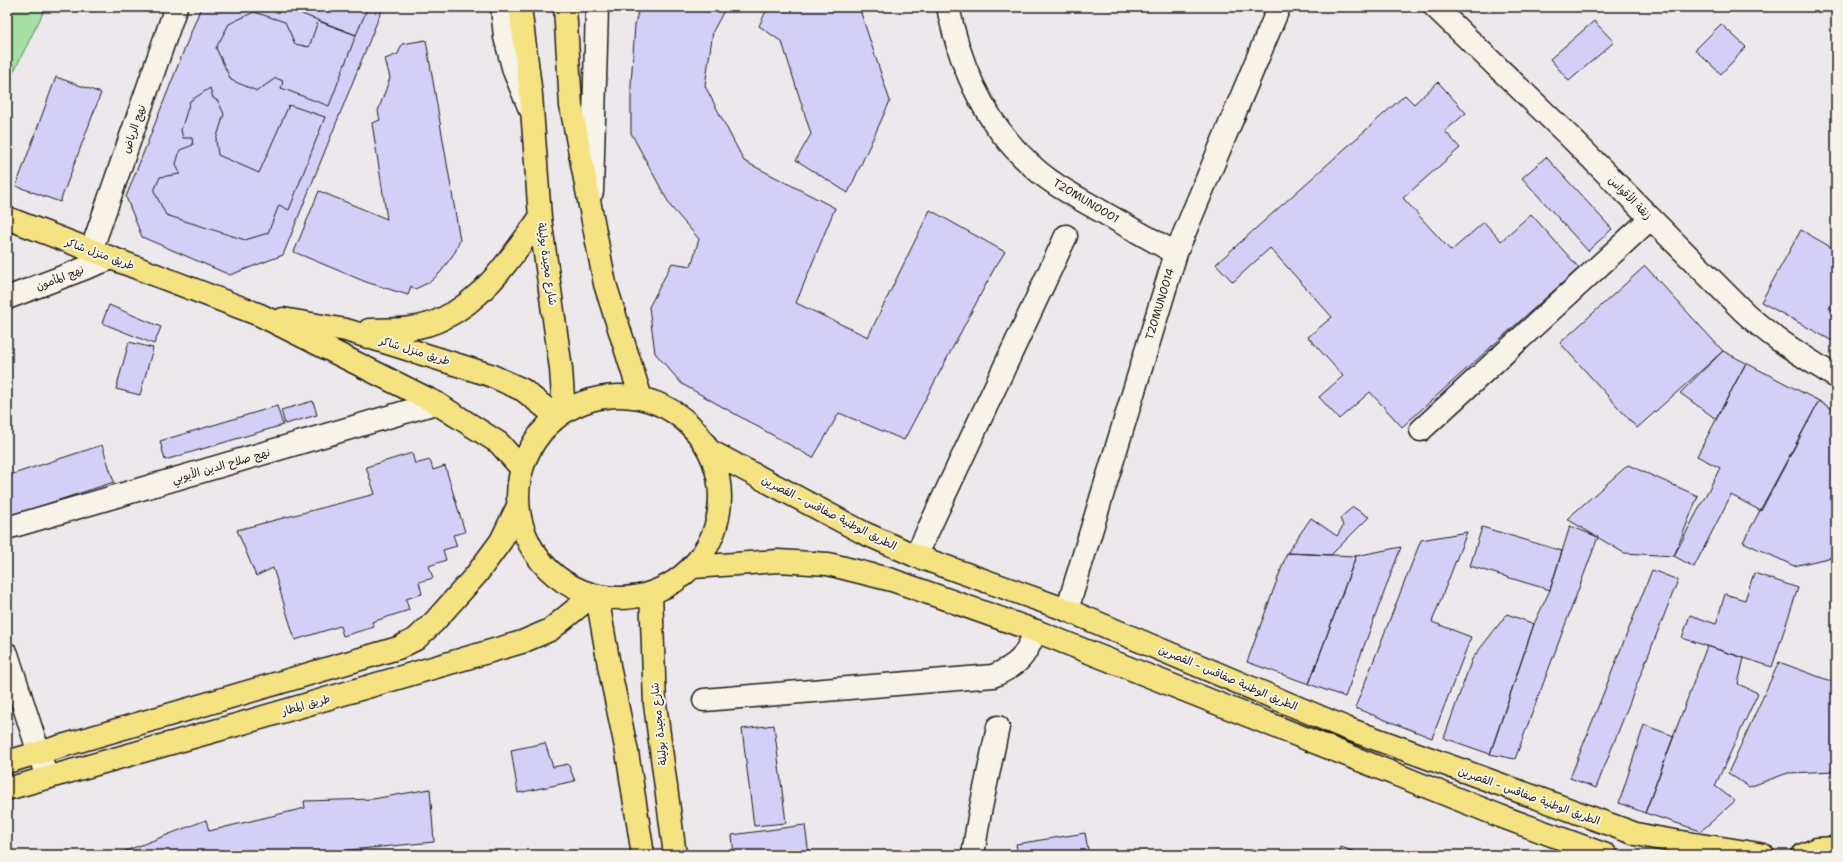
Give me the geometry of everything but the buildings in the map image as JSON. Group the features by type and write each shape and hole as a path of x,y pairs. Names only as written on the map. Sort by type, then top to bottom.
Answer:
{"main road":[{"name":"شارع مجيدة بوليلة","path":"520,7 532,115 540,218 561,369 561,415"},
{"path":"565,7 571,106 605,284 641,398"},
{"name":"طريق منزل شاكر","path":"7,218 260,315 436,403 499,443 522,470"},
{"path":"346,330 397,330 444,319 475,298 493,280 540,218"},
{"name":"طريق منزل شاكر","path":"260,315 346,330 490,375 523,390 561,415"},
{"path":"614,396 641,398 662,405 681,417 698,432 710,451 720,480 720,511 711,541 694,566 666,587 651,593 624,599 595,595 564,582 541,562 525,536 518,506 518,488 522,470 535,441 561,415 588,401 614,396"},
{"name":"الطريق الوطنية صفاقس - القصرين","path":"710,451 864,533 916,556 1067,610 1346,728 1636,834 1678,843 1720,847 1763,855"},
{"path":"7,762 391,650 416,639 434,622 476,575 501,541 518,506"},
{"path":"694,566 778,561 828,564 892,580 1036,631 1493,813 1606,855"},
{"name":"شارع مجيدة بوليلة","path":"651,593 655,704 675,855"},
{"path":"595,595 627,752 643,855"},
{"name":"طريق المطار","path":"7,789 236,725 522,642 550,630 595,595"},
{"path":"1802,855 1817,849 1836,848"}],"street":[{"name":"نهج الرياض","path":"91,251 176,7"},
{"name":"شارع مجيدة بوليلة","path":"502,7 505,37 514,71 532,115"},
{"path":"592,211 597,7"},
{"name":"T20MUN0001","path":"948,7 953,33 972,83 986,111 1003,136 1029,164 1062,189 1176,253"},
{"name":"T20MUN0014","path":"1067,610 1176,253 1279,7"},
{"name":"زنقة الأقواس","path":"1434,7 1569,136 1650,219 1761,328 1836,377"},
{"path":"1421,430 1650,219"},
{"path":"916,556 1066,236"},
{"name":"نهج المأمون","path":"7,298 112,258"},
{"name":"نهج صلاح الدين الأيوبي","path":"7,528 436,403"},
{"path":"704,700 993,676 1013,667 1028,650 1036,631"},
{"path":"7,654 47,778"},
{"path":"973,855 979,817 998,728"}],"green space":[{"path":"7,7 46,7 7,85"}]}
